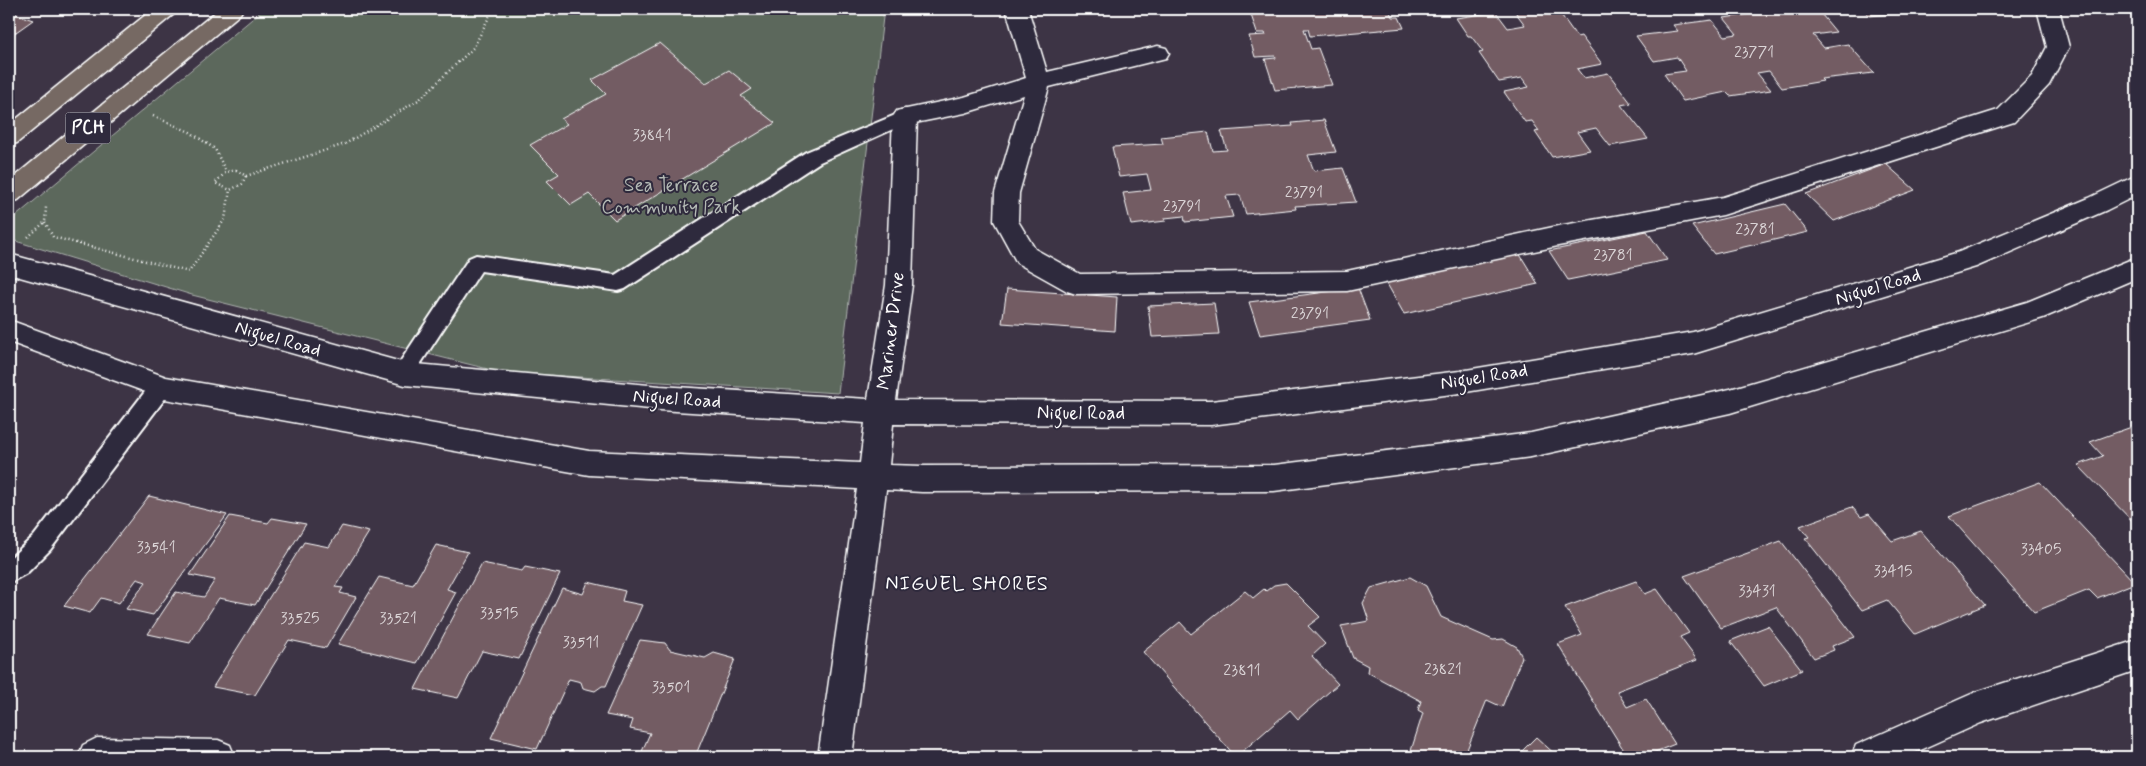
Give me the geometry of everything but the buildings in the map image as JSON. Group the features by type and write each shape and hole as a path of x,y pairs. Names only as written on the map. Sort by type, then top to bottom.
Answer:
{"highway":[{"name":"PCH","path":"9,137 166,9"},
{"name":"PCH","path":"9,194 232,9"}],"main road":[{"path":"1017,9 1039,82 1007,193 1006,221 1026,256 1076,284 1347,281 1558,236 1723,206 2006,116 2041,80 2058,46 2048,9"},
{"path":"905,117 965,105 1039,82 1158,52"},
{"name":"Mariner Drive","path":"835,757 880,412 899,285 905,117"},
{"name":"Niguel Road","path":"9,264 403,374 660,398 880,412 1212,412 1460,382 1693,343 1967,260 2098,204 2137,184"},
{"path":"9,331 162,386 589,462 922,479 1274,478 1531,445 1740,398 2034,311 2137,267"},
{"path":"1868,757 1976,708 2137,655"},
{"path":"95,757 97,755 218,757"}],"lane":[{"path":"403,374 476,263 618,283 813,157 905,117"},
{"path":"9,572 19,566 42,543 162,386"}],"path":[{"path":"230,190 242,184 246,176 345,144 420,99 474,47 493,9"},
{"path":"146,113 190,132 216,149 226,172"},
{"path":"230,190 216,183 226,172 236,170 246,176"},
{"path":"52,201 45,208 45,222 53,237 189,272 225,219 230,190"},
{"path":"23,241 45,222"}],"green space":[{"name":"Sea Terrace Community Park","path":"264,9 884,9 838,393 500,372 192,295 9,239 9,222"}],"district":[{"name":"NIGUEL SHORES","path":"967,584"}]}
